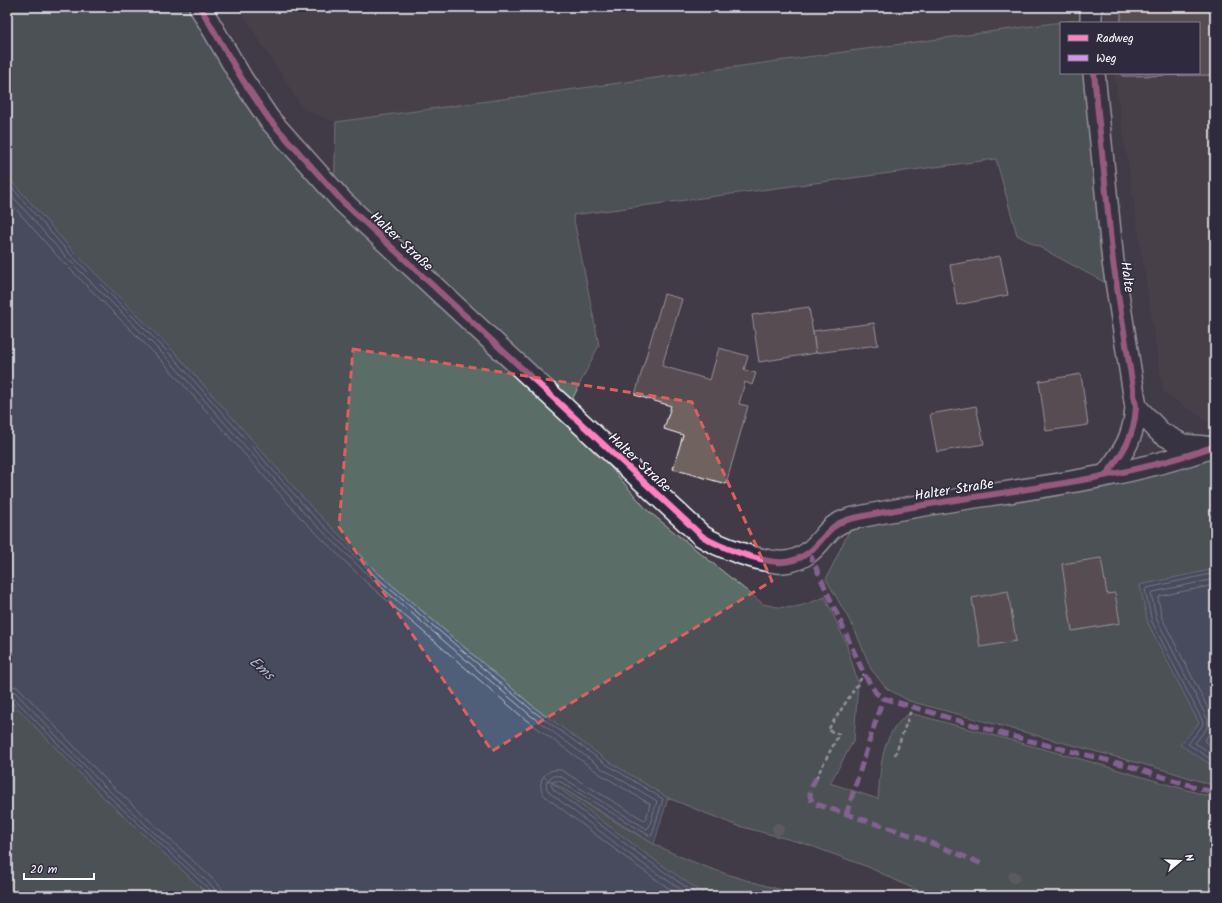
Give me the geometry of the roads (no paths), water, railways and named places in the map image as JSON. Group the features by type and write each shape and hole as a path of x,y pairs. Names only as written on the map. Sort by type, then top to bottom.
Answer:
{"street":[{"name":"Halter Straße","path":"200,7 242,79 269,119 343,202 702,536 722,547 776,562 787,562 798,559 809,552 830,528 840,522 850,519 1106,475 1182,457 1213,447"},
{"path":"1091,7 1091,22"},
{"name":"Halte","path":"1094,74 1113,262 1136,407 1134,428 1122,455 1106,475"},
{"path":"1136,407 1161,433 1182,445 1213,447"}],"water":[{"name":"Ems","path":"7,176 71,249 176,354 312,508 379,574 535,708 608,761 668,798 654,844 544,777 646,854 707,896 210,896 97,791 7,697"},
{"path":"1215,569 1215,767 1180,745 1199,723 1148,623 1140,585"}]}
